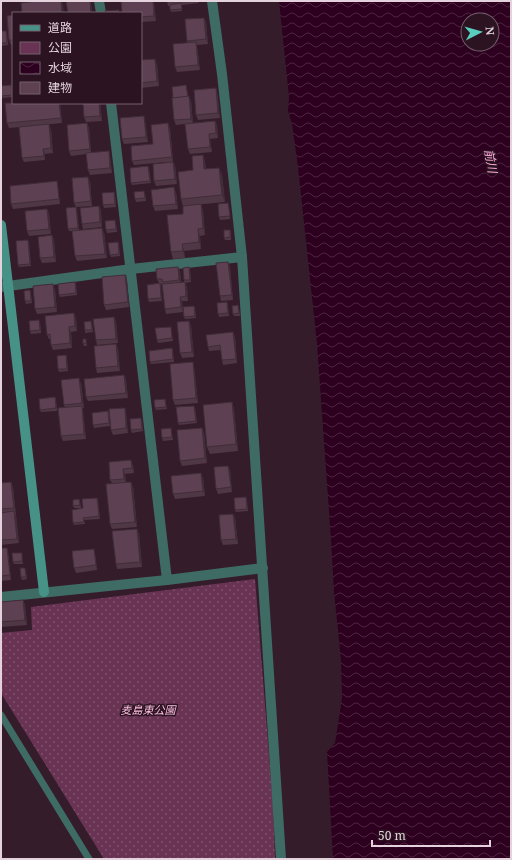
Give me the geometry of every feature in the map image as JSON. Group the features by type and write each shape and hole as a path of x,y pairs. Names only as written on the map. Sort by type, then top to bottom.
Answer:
{"street":[{"path":"99,1 100,12"},
{"path":"212,1 222,74 242,257 281,859"},
{"path":"111,104 167,580"},
{"path":"1,225 5,286 44,592"},
{"path":"5,286 242,257"},
{"path":"1,597 167,580 263,568"}],"lane":[{"path":"1,716 89,859"}],"green space":[{"name":"麦島東公園","path":"255,579 273,805 275,859 104,859 1,693 1,633 32,630 31,607"}],"water":[{"name":"前川","path":"279,1 511,1 511,859 333,859 327,752 335,743 342,698 341,660 334,592 317,344 298,167 292,124 288,111 289,97"}],"building":[{"path":"61,1 62,12 22,12 21,3"},
{"path":"66,1 90,1 91,12 68,12"},
{"path":"121,1 153,1 154,16 142,17 142,12 122,12"},
{"path":"181,3 182,9 170,10 170,5"},
{"path":"119,10 119,12 105,12"},
{"path":"12,15 12,40 9,40 7,16"},
{"path":"204,18 206,39 187,41 185,19"},
{"path":"1,31 6,31 7,43 1,43"},
{"path":"196,42 198,65 175,67 173,44"},
{"path":"155,59 157,81 142,83 142,60"},
{"path":"11,85 12,95 1,96 1,86"},
{"path":"186,85 188,97 173,98 172,87"},
{"path":"216,88 218,113 196,115 194,90"},
{"path":"189,96 191,119 174,120 172,98"},
{"path":"5,103 59,104 61,118 7,123"},
{"path":"83,104 99,104 100,116 84,117"},
{"path":"144,116 146,137 122,139 120,118"},
{"path":"215,121 216,133 209,134 210,147 188,149 185,124"},
{"path":"87,123 90,149 69,151 67,125"},
{"path":"168,123 172,157 132,161 131,146 153,144 151,125"},
{"path":"49,124 51,148 43,149 44,156 22,158 19,127"},
{"path":"109,151 110,168 88,170 86,153"},
{"path":"203,155 204,169 219,168 222,195 181,199 178,172 193,170 192,156"},
{"path":"173,162 175,179 154,181 153,164"},
{"path":"148,166 150,181 131,183 130,168"},
{"path":"88,177 91,201 74,203 72,178"},
{"path":"57,181 59,199 11,204 10,186"},
{"path":"174,187 176,204 153,206 151,190"},
{"path":"144,191 145,198 135,199 134,192"},
{"path":"114,192 115,204 103,205 102,193"},
{"path":"228,203 230,216 219,217 218,204"},
{"path":"201,204 203,228 198,229 199,242 182,244 183,251 171,252 167,215 183,214 183,206"},
{"path":"99,206 100,222 82,224 80,208"},
{"path":"76,207 78,228 68,229 66,208"},
{"path":"47,209 49,229 27,231 25,211"},
{"path":"115,220 116,229 106,230 105,221"},
{"path":"102,228 105,254 75,256 72,231"},
{"path":"224,230 230,230 230,237 224,238"},
{"path":"52,235 54,257 40,258 38,237"},
{"path":"28,240 30,264 18,265 16,241"},
{"path":"118,242 119,254 110,255 108,243"},
{"path":"228,262 232,295 220,296 216,263"},
{"path":"178,267 179,280 163,282 162,279 157,279 156,269"},
{"path":"189,267 190,280 184,280 183,268"},
{"path":"125,275 128,302 104,305 102,277"},
{"path":"75,282 76,293 59,295 58,284"},
{"path":"185,282 186,296 180,297 181,307 165,309 162,284"},
{"path":"160,283 161,298 148,299 147,285"},
{"path":"53,284 55,307 35,309 33,286"},
{"path":"30,290 31,301 25,301 24,291"},
{"path":"227,302 228,313 218,314 217,303"},
{"path":"238,305 239,313 233,314 232,306"},
{"path":"194,306 195,316 184,317 183,307"},
{"path":"74,313 75,326 69,327 70,343 51,345 50,334 47,335 45,316"},
{"path":"114,317 116,339 96,340 93,319"},
{"path":"39,320 40,330 30,331 29,321"},
{"path":"91,321 92,330 85,330 84,322"},
{"path":"189,321 192,352 180,353 177,322"},
{"path":"171,327 172,338 157,340 155,328"},
{"path":"233,332 236,359 222,360 220,345 208,347 206,335"},
{"path":"83,339 86,339 86,343 83,344"},
{"path":"116,344 118,366 96,368 94,346"},
{"path":"172,348 173,359 150,362 149,351"},
{"path":"66,355 67,369 58,369 57,356"},
{"path":"193,362 196,398 173,400 170,364"},
{"path":"124,375 126,393 86,397 84,379"},
{"path":"79,378 82,403 64,405 61,380"},
{"path":"55,397 56,408 40,410 39,399"},
{"path":"165,399 166,407 155,408 154,400"},
{"path":"232,402 236,444 207,447 203,405"},
{"path":"82,406 84,434 61,436 58,408"},
{"path":"194,406 196,421 178,423 176,407"},
{"path":"125,408 126,428 111,430 109,409"},
{"path":"108,411 109,423 93,425 92,413"},
{"path":"141,418 142,429 131,430 130,419"},
{"path":"171,428 172,437 162,438 161,429"},
{"path":"202,428 205,458 180,461 177,430"},
{"path":"131,460 132,468 123,469 124,479 110,480 109,462"},
{"path":"228,466 231,487 216,489 214,467"},
{"path":"201,473 203,491 173,494 171,476"},
{"path":"11,482 14,508 1,509 1,483"},
{"path":"131,482 135,522 110,524 106,484"},
{"path":"246,497 247,509 235,510 234,498"},
{"path":"97,498 99,516 83,518 84,522 73,523 72,510 83,508 82,499"},
{"path":"79,499 80,505 73,506 73,500"},
{"path":"14,511 17,539 1,540 1,513"},
{"path":"233,514 236,539 221,540 219,515"},
{"path":"137,529 140,562 116,564 112,531"},
{"path":"1,548 7,548 10,575 1,576"},
{"path":"94,549 96,565 74,568 72,551"},
{"path":"12,553 22,553 22,561 13,562"},
{"path":"20,568 25,568 26,577 21,577"},
{"path":"23,600 25,620 1,622 1,602"}]}
